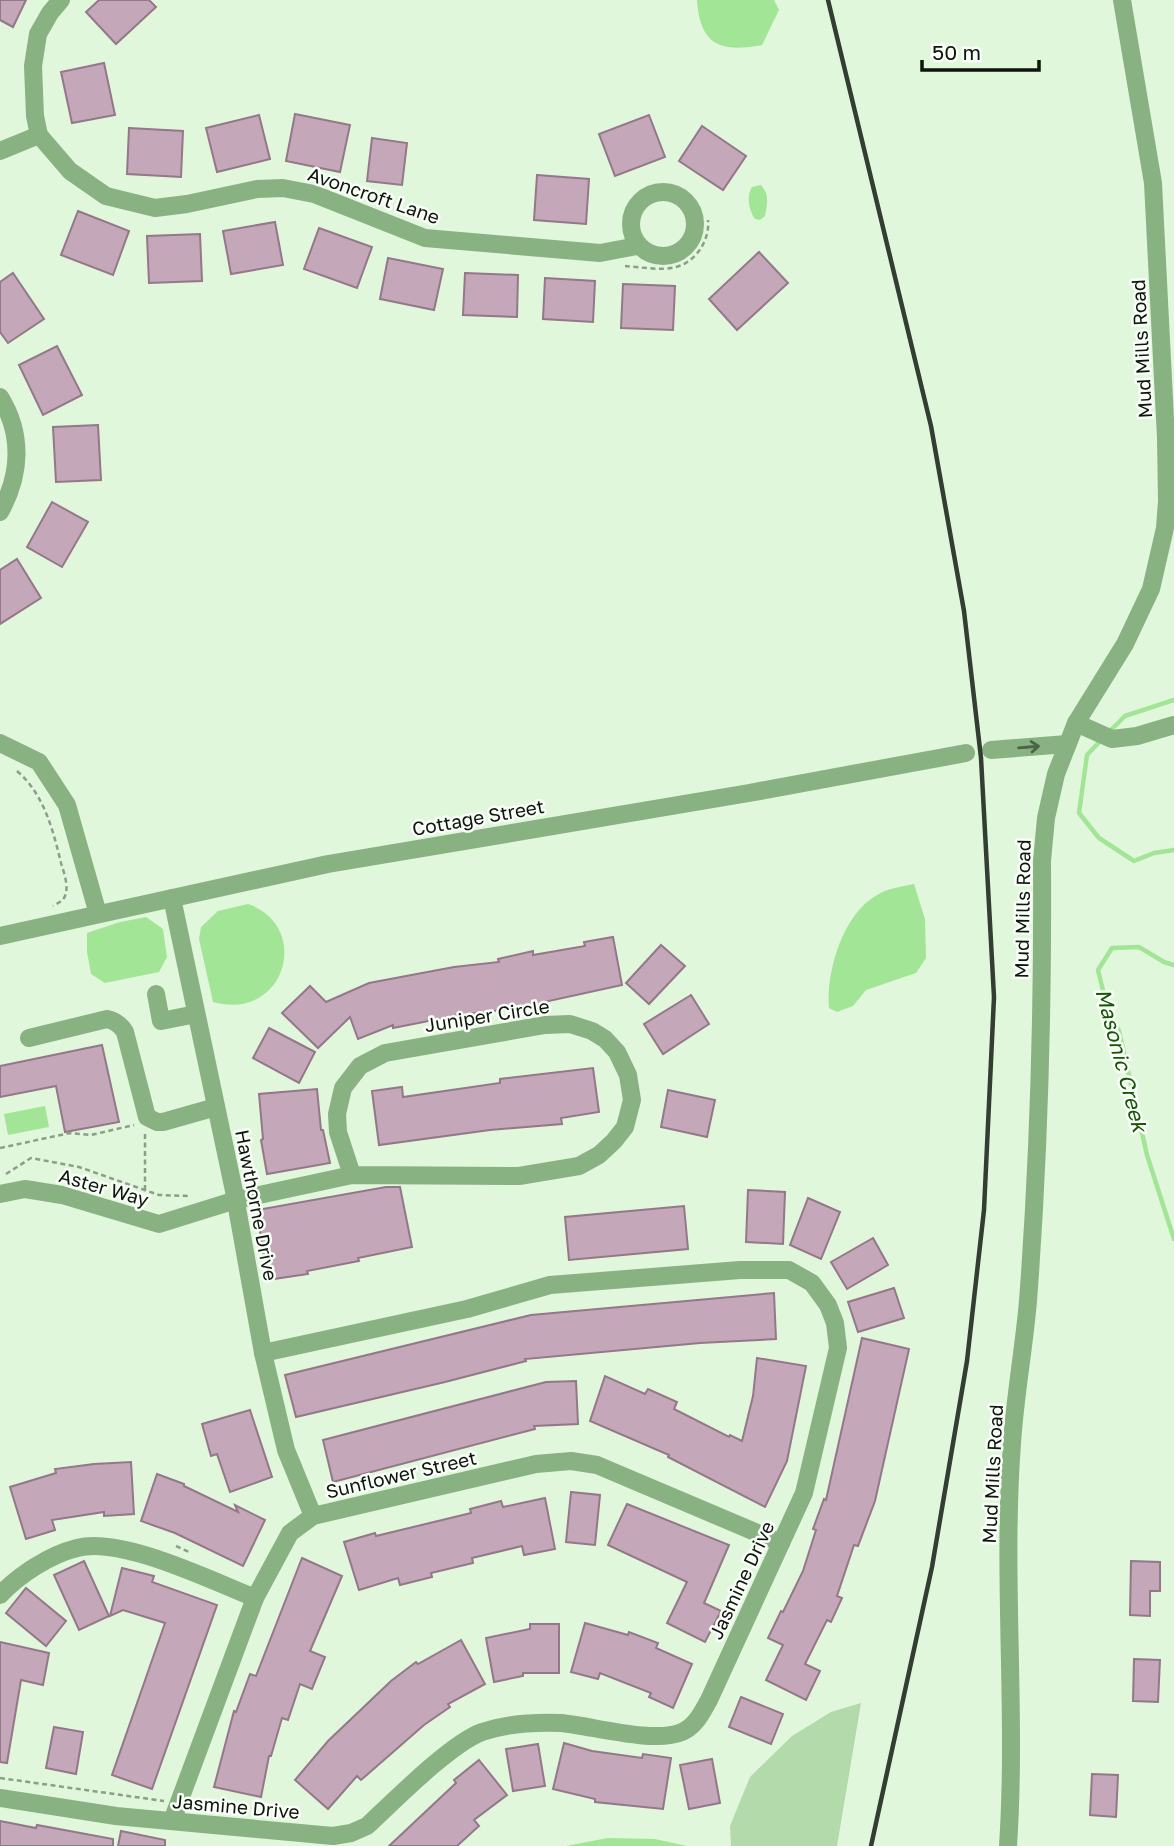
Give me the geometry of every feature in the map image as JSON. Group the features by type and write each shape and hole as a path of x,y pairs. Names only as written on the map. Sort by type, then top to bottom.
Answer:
{"street":[{"path":"0,151 39,135 33,95 33,66 38,34 61,0"},
{"name":"Mud Mills Road","path":"1008,1846 1013,1735 1009,1553 1012,1443 1028,1303 1040,1128 1042,861 1046,818 1056,774 1076,723 1125,644 1151,589 1165,528 1167,501 1153,183 1122,0"},
{"name":"Avoncroft Lane","path":"39,135 70,172 106,196 133,204 155,208 283,188 314,194 425,238 600,253 637,246"},
{"path":"0,397 9,411 18,448 17,470 9,496 0,512"},
{"path":"1076,723 1104,735 1137,736 1174,725"},
{"path":"0,743 39,762 66,805 98,914"},
{"path":"991,750 1068,744"},
{"name":"Cottage Street","path":"0,936 328,864 749,793 966,752"},
{"name":"Hawthorne Drive","path":"172,898 236,1200 263,1353 286,1450 313,1516"},
{"path":"156,994 161,1021 196,1013"},
{"path":"29,1038 112,1020 125,1032 147,1117 163,1122 216,1107"},
{"name":"Juniper Circle","path":"236,1200 352,1175 519,1176 579,1166 599,1155 625,1127 632,1100 628,1075 617,1052 605,1039 592,1031 570,1024 545,1025 385,1053 360,1066 343,1088 337,1114 338,1132 352,1175"},
{"name":"Aster Way","path":"0,1194 25,1189 62,1195 159,1224 236,1200"},
{"name":"Jasmine Drive","path":"0,1798 116,1816 333,1836 351,1833 367,1826 454,1748 481,1732 516,1725 560,1723 645,1735 669,1736 685,1731 699,1718 709,1700 804,1493 838,1348 835,1323 828,1305 812,1283 789,1270 740,1270 550,1285 467,1309 263,1353"},
{"name":"Sunflower Street","path":"172,1821 255,1598 290,1533 313,1516 536,1464 571,1461 597,1465 781,1543"},
{"path":"0,1595 34,1567 78,1548 105,1547 144,1555 255,1598"}],"path":[{"path":"17,770 27,779 40,799 53,828 66,883 63,900 55,906 44,908"},
{"path":"0,1148 70,1133 91,1135 145,1122 145,1190"},
{"path":"0,1177 31,1158 79,1167 169,1197 190,1196"},
{"path":"171,1545 193,1553"},
{"path":"0,1778 165,1801"}],"shaded area":[{"path":"697,0 774,0 779,10 762,45 735,48 715,42 708,36 699,15"},
{"path":"761,185 767,200 765,216 760,220 755,219 749,199 752,187"},
{"path":"914,884 925,919 926,958 916,973 866,990 853,1006 837,1012 829,1008 830,977 834,961 846,929 855,915 881,893"},
{"path":"248,904 268,915 280,931 284,950 282,969 273,986 258,998 238,1004 213,1002 199,939 201,927 218,911"},
{"path":"146,917 163,929 167,957 159,972 105,983 91,974 87,933"},
{"path":"45,1106 49,1127 8,1135 4,1114"},
{"path":"861,1703 837,1846 731,1846 730,1826 750,1777 792,1736 831,1712"},
{"path":"608,1838 655,1839 687,1846 566,1846"}],"building":[{"path":"0,0 26,0 13,27 0,20"},
{"path":"99,0 149,0 156,7 116,44 86,12"},
{"path":"104,63 115,115 72,123 61,72"},
{"path":"295,114 350,125 340,172 286,161"},
{"path":"259,115 270,159 217,172 206,128"},
{"path":"649,115 665,157 615,176 599,134"},
{"path":"702,126 746,156 723,190 679,161"},
{"path":"129,128 183,131 181,177 127,174"},
{"path":"372,138 407,143 402,185 367,181"},
{"path":"537,175 589,179 586,224 534,220"},
{"path":"78,211 129,231 113,275 61,255"},
{"path":"275,222 283,265 231,274 223,231"},
{"path":"319,228 372,247 357,288 304,269"},
{"path":"200,234 202,281 149,283 147,236"},
{"path":"759,252 788,283 737,330 709,299"},
{"path":"388,258 443,269 434,310 380,299"},
{"path":"13,273 44,319 8,343 0,332 0,282"},
{"path":"465,273 518,275 517,317 463,315"},
{"path":"545,278 595,281 593,322 543,319"},
{"path":"623,284 675,286 673,330 621,328"},
{"path":"57,346 82,395 43,415 19,365"},
{"path":"98,425 101,480 56,482 53,427"},
{"path":"52,502 88,522 62,567 27,547"},
{"path":"17,559 41,598 0,624 0,570"},
{"path":"613,937 622,985 544,1002 544,1005 510,1012 509,1009 459,1015 393,1028 393,1025 358,1039 350,1017 318,1048 282,1013 310,986 326,1002 369,983 454,967 499,962 498,959 533,951 533,955 585,946 584,942"},
{"path":"661,945 685,966 649,1004 626,983"},
{"path":"691,995 709,1024 663,1054 644,1024"},
{"path":"269,1028 315,1052 299,1083 253,1058"},
{"path":"102,1045 119,1122 65,1132 56,1086 0,1097 0,1066"},
{"path":"593,1068 599,1112 561,1118 562,1124 490,1130 379,1145 372,1091 402,1087 403,1097 500,1083 500,1079"},
{"path":"317,1089 321,1130 330,1163 267,1174 261,1140 259,1094"},
{"path":"668,1090 715,1100 707,1137 661,1127"},
{"path":"386,1187 400,1187 412,1247 307,1271 308,1274 267,1280 257,1210"},
{"path":"748,1190 785,1192 783,1244 746,1242"},
{"path":"808,1198 840,1212 821,1259 790,1245"},
{"path":"684,1206 688,1249 569,1260 565,1217"},
{"path":"873,1238 888,1265 847,1289 831,1262"},
{"path":"894,1288 904,1318 858,1332 848,1302"},
{"path":"774,1293 776,1339 525,1359 526,1361 445,1382 296,1417 285,1375 531,1315"},
{"path":"862,1338 909,1349 875,1501 858,1546 854,1545 837,1596 842,1598 831,1622 827,1620 805,1664 820,1671 806,1700 766,1680 783,1645 768,1638 803,1571 816,1530 813,1529 824,1499 826,1500"},
{"path":"757,1358 806,1366 787,1461 765,1507 668,1457 669,1455 590,1421 605,1376 645,1394 648,1389 677,1402 674,1409 742,1441 753,1396"},
{"path":"576,1381 578,1424 534,1426 535,1429 333,1482 323,1440 546,1382"},
{"path":"250,1410 272,1477 230,1492 217,1454 211,1456 202,1424"},
{"path":"131,1462 134,1514 104,1516 104,1512 52,1520 55,1530 26,1539 10,1487 56,1473 55,1469"},
{"path":"157,1474 184,1484 238,1512 235,1505 265,1520 243,1566 175,1533 141,1521"},
{"path":"571,1492 600,1495 595,1545 566,1542"},
{"path":"545,1498 555,1549 524,1555 522,1546 472,1558 473,1563 431,1573 432,1577 400,1585 398,1578 359,1590 344,1542 471,1513 470,1509 501,1501 503,1507"},
{"path":"627,1504 729,1545 704,1603 721,1611 705,1642 667,1623 687,1582 608,1545"},
{"path":"302,1558 342,1576 310,1651 325,1657 312,1689 300,1684 288,1720 282,1718 269,1756 261,1797 214,1787 234,1711 236,1712 250,1674 256,1676"},
{"path":"84,1561 109,1616 79,1630 54,1575"},
{"path":"1131,1561 1160,1562 1160,1591 1150,1591 1150,1616 1130,1615"},
{"path":"122,1568 154,1576 152,1582 217,1605 152,1789 112,1775 165,1623 123,1610 110,1616"},
{"path":"26,1588 66,1621 46,1646 6,1613"},
{"path":"585,1623 628,1635 629,1632 658,1643 656,1648 692,1664 673,1708 649,1697 651,1693 600,1673 598,1679 571,1672"},
{"path":"530,1624 559,1624 559,1673 523,1673 523,1676 494,1682 486,1638 530,1629"},
{"path":"461,1640 485,1684 448,1704 450,1707 424,1725 361,1780 357,1776 328,1809 295,1780 328,1741 391,1681 416,1662 418,1664"},
{"path":"0,1642 49,1653 43,1685 21,1680 7,1763 0,1762"},
{"path":"1134,1659 1160,1660 1158,1702 1133,1701"},
{"path":"741,1697 783,1714 771,1744 729,1727"},
{"path":"54,1727 83,1732 76,1774 46,1768"},
{"path":"564,1743 592,1751 642,1758 643,1754 671,1758 663,1809 595,1802 595,1799 553,1789"},
{"path":"538,1744 545,1786 513,1791 506,1749"},
{"path":"712,1759 720,1803 689,1809 680,1765"},
{"path":"479,1760 507,1795 474,1820 479,1826 457,1846 389,1846 456,1783 454,1780"},
{"path":"1092,1774 1118,1775 1116,1817 1090,1815"},
{"path":"0,1821 113,1839 113,1846 0,1846"},
{"path":"121,1831 165,1840 165,1846 118,1846"}],"waterway":[{"name":"Masonic Creek","path":"1108,733 1125,716 1174,700"},
{"name":"Masonic Creek","path":"1102,739 1087,755 1079,813 1099,838 1134,861 1154,853 1174,850"},
{"name":"Masonic Creek","path":"1174,965 1139,947 1112,948 1098,970 1107,1007 1119,1031 1147,1155 1174,1239"}],"railway":[{"path":"828,0 931,426 964,611 981,758 994,997 984,1210 967,1361 932,1567 871,1846"}]}
